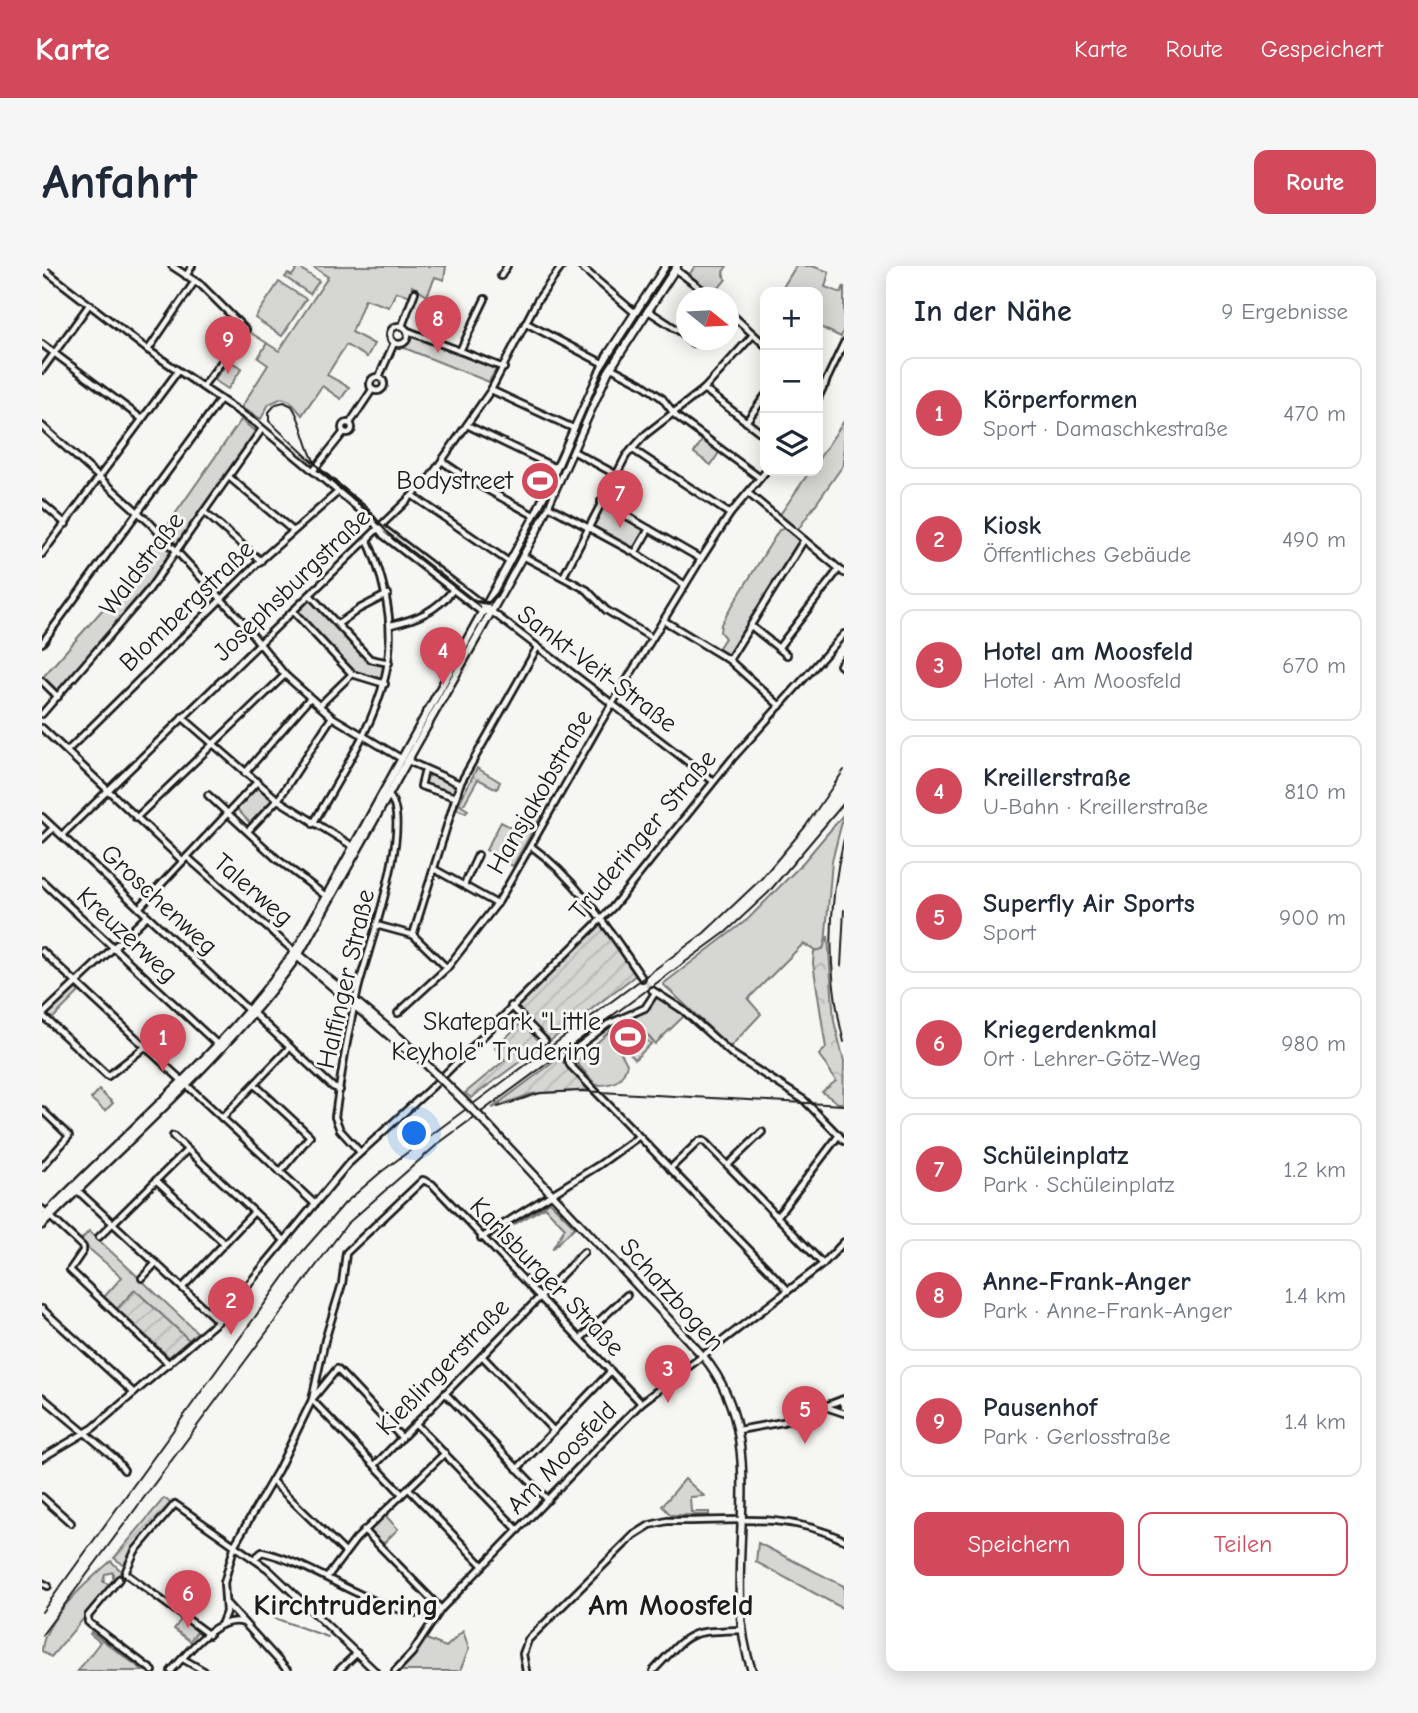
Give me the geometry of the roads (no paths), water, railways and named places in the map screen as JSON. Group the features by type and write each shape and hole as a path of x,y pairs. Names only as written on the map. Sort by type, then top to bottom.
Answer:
{"main road":[{"path":"45,1214 78,1190 251,1012 297,954 385,799 535,516 602,364 666,266"},
{"path":"486,610 523,556 550,507 611,366 676,267"},
{"path":"297,954 355,847 385,799"},
{"name":"Schatzbogen","path":"297,954 416,1055 482,1119 703,1356 727,1392 739,1430 743,1630 752,1671"},
{"path":"42,1225 45,1214 183,1082 251,1012"}],"street":[{"path":"172,266 195,281 246,330 203,386"},
{"path":"186,276 192,266"},
{"path":"502,276 507,266"},
{"name":"Josephsburgstraße","path":"62,835 258,643 368,541 443,462 491,390 537,301 562,266"},
{"path":"580,266 635,313"},
{"path":"676,267 700,287"},
{"name":"Sankt-Veit-Straße","path":"42,268 148,350 262,429 380,527 383,535 453,590 486,610"},
{"path":"148,350 195,281"},
{"path":"394,344 390,339 391,331 402,326 415,292"},
{"path":"460,351 485,299"},
{"path":"42,370 89,305"},
{"path":"647,310 676,330"},
{"path":"739,322 760,341"},
{"path":"526,323 602,364 611,366 655,392 672,411 761,478"},
{"path":"402,326 408,331 504,368"},
{"path":"394,344 404,343 408,331"},
{"path":"563,577 615,474 632,449 672,411 705,388 753,335"},
{"path":"823,389 844,343"},
{"path":"42,344 142,419"},
{"path":"372,390 370,381 379,377 394,344"},
{"path":"42,554 178,371"},
{"path":"313,471 344,432 352,430 350,423 372,390 383,387 379,377"},
{"path":"705,388 760,432"},
{"path":"491,390 573,428"},
{"path":"42,643 220,400"},
{"path":"746,422 760,403"},
{"path":"42,426 138,512 221,600 285,675 319,706 362,738 425,770 460,784"},
{"path":"469,426 557,468"},
{"name":"Waldstraße","path":"42,713 132,611 262,429"},
{"path":"632,449 730,514"},
{"path":"573,451 615,474"},
{"path":"443,462 535,516"},
{"path":"229,477 292,531"},
{"name":"Hansjakobstraße","path":"398,1013 447,968 497,904 612,704 701,558 730,514 761,478"},
{"name":"Blombergstraße","path":"67,751 292,531 338,492"},
{"path":"748,493 844,573"},
{"path":"412,496 509,562"},
{"path":"601,501 701,558"},
{"path":"42,503 66,524"},
{"path":"550,507 588,526 685,585"},
{"path":"204,512 261,561"},
{"name":"Sankt-Veit-Straße","path":"380,527 386,528 486,610 713,781"},
{"path":"635,554 649,529"},
{"path":"729,660 804,540"},
{"path":"313,824 379,705 385,684 391,625 388,594 368,541"},
{"path":"523,556 587,590 606,610 652,638"},
{"path":"779,646 839,569"},
{"path":"391,625 409,621 435,609 453,590"},
{"path":"338,624 359,608 388,594"},
{"path":"310,595 370,659 389,663"},
{"path":"293,611 352,674 385,684"},
{"path":"663,620 729,660 780,706"},
{"path":"751,626 787,654"},
{"name":"Truderinger Straße","path":"42,1458 85,1434 218,1321 314,1203 360,1152 428,1091 602,918 713,781 844,634"},
{"path":"413,935 460,784 537,648"},
{"path":"844,660 840,665 844,668"},
{"path":"319,706 352,674"},
{"path":"136,818 285,675"},
{"path":"42,682 58,697"},
{"path":"245,772 310,698"},
{"path":"182,717 278,800 313,824 355,847"},
{"path":"248,831 278,800 332,717"},
{"name":"Talerweg","path":"42,728 136,818 297,954"},
{"path":"425,770 421,786 455,797"},
{"path":"139,908 257,782"},
{"path":"208,795 277,859 327,897"},
{"name":"Halfinger Straße","path":"360,1152 336,1123 355,1004 389,879 395,806 385,799"},
{"name":"Groschenweg","path":"42,817 251,1012 340,1090"},
{"path":"42,839 53,828"},
{"path":"531,846 559,870 602,918 642,978"},
{"path":"464,885 478,855"},
{"path":"434,869 497,904"},
{"name":"Kreuzerweg","path":"42,881 218,1045"},
{"path":"145,1047 109,1076 42,1015 147,916"},
{"path":"376,925 413,935 447,968"},
{"path":"42,951 314,1203"},
{"path":"788,1290 638,1137 570,1065 568,1059 571,1052 608,1024 645,1008 654,992 683,1010 752,1068 804,1100 844,1141"},
{"path":"511,1006 545,1041"},
{"path":"222,1118 290,1047"},
{"path":"255,1084 310,1136 280,1172"},
{"path":"42,1110 69,1136 42,1167"},
{"path":"728,1165 762,1132"},
{"path":"778,1217 839,1135"},
{"path":"173,1136 285,1240"},
{"path":"481,1238 554,1194 638,1137"},
{"path":"670,1169 699,1141 704,1141 822,1264"},
{"path":"99,1237 187,1150"},
{"path":"156,1180 224,1243"},
{"name":"Karlsburger Straße","path":"316,1383 325,1340 342,1284 346,1253 423,1180 432,1184 641,1403"},
{"path":"78,1190 218,1321"},
{"path":"183,1287 254,1212"},
{"path":"45,1214 84,1249 70,1270 169,1364"},
{"name":"Am Moosfeld","path":"396,1671 412,1653 439,1611 641,1403 822,1264 844,1242"},
{"name":"Kießlingerstraße","path":"375,1465 584,1252"},
{"path":"142,1278 156,1263"},
{"path":"580,1339 627,1295"},
{"path":"42,1309 134,1393"},
{"path":"482,1356 554,1431"},
{"path":"221,1625 226,1603 224,1583 239,1534 272,1482 313,1399 337,1369 402,1438"},
{"path":"517,1469 611,1371"},
{"path":"313,1399 316,1383 323,1385"},
{"path":"445,1393 548,1500"},
{"path":"42,1397 115,1458 124,1470"},
{"path":"313,1399 402,1494"},
{"path":"739,1430 783,1422 842,1400 844,1407"},
{"path":"825,1407 844,1413"},
{"path":"416,1424 518,1530"},
{"path":"328,1576 364,1530 444,1453"},
{"path":"272,1482 345,1552"},
{"path":"408,1488 483,1566"},
{"path":"42,1497 71,1523"},
{"path":"209,1635 198,1624 125,1573 135,1551 175,1504 255,1558 374,1671"},
{"path":"526,1671 523,1654 528,1640 634,1535 650,1525 667,1521 793,1521 844,1540"},
{"path":"364,1530 439,1611"},
{"path":"835,1535 844,1533"},
{"path":"227,1538 239,1534"},
{"path":"255,1558 264,1552 328,1576 394,1609 439,1611"},
{"path":"119,1579 87,1619 153,1671"},
{"path":"226,1603 288,1671"},
{"path":"170,1671 221,1625 233,1621 244,1623"},
{"path":"653,1671 691,1634 706,1630 743,1630"},
{"path":"338,1671 357,1653"},
{"path":"183,1658 204,1671"}],"waterway":[{"path":"263,1614 328,1637"}],"tunnel":[{"path":"642,978 652,990"}],"tram line":[{"path":"670,266 603,370 552,489 497,593 489,602 475,601 388,533 368,508 323,471 316,465 269,421 269,412 276,404 284,402 292,406 312,456 316,464 321,471 367,510 394,540 474,602 488,604 497,596 545,507 604,371 672,266"}],"railway":[{"path":"42,1612 302,1252 345,1203 381,1172 704,933 761,879 805,827 844,770"},
{"path":"42,1635 347,1224 439,1143 726,932 768,893 844,803"},
{"path":"844,839 834,890 831,940 834,991 844,1042"},
{"path":"841,966 844,910"},
{"path":"498,1107 540,1093 581,1091 844,1105"}],"place":[{"name":"Anne-Frank-Anger","path":"438,353"},
{"name":"Pausenhof","path":"228,374"},
{"name":"Bodystreet","path":"540,481"},
{"name":"Schüleinplatz","path":"620,528"},
{"name":"Kreillerstraße","path":"443,685"},
{"name":"Skatepark \"Little Keyhole\" Trudering","path":"628,1037"},
{"name":"Körperformen","path":"163,1072"},
{"name":"Kiosk","path":"231,1335"},
{"name":"Hotel am Moosfeld","path":"668,1403"},
{"name":"Superfly Air Sports","path":"805,1444"},
{"name":"Kriegerdenkmal","path":"188,1628"}],"district":[{"name":"Kirchtrudering","path":"346,1605"},
{"name":"Am Moosfeld","path":"671,1605"}]}
